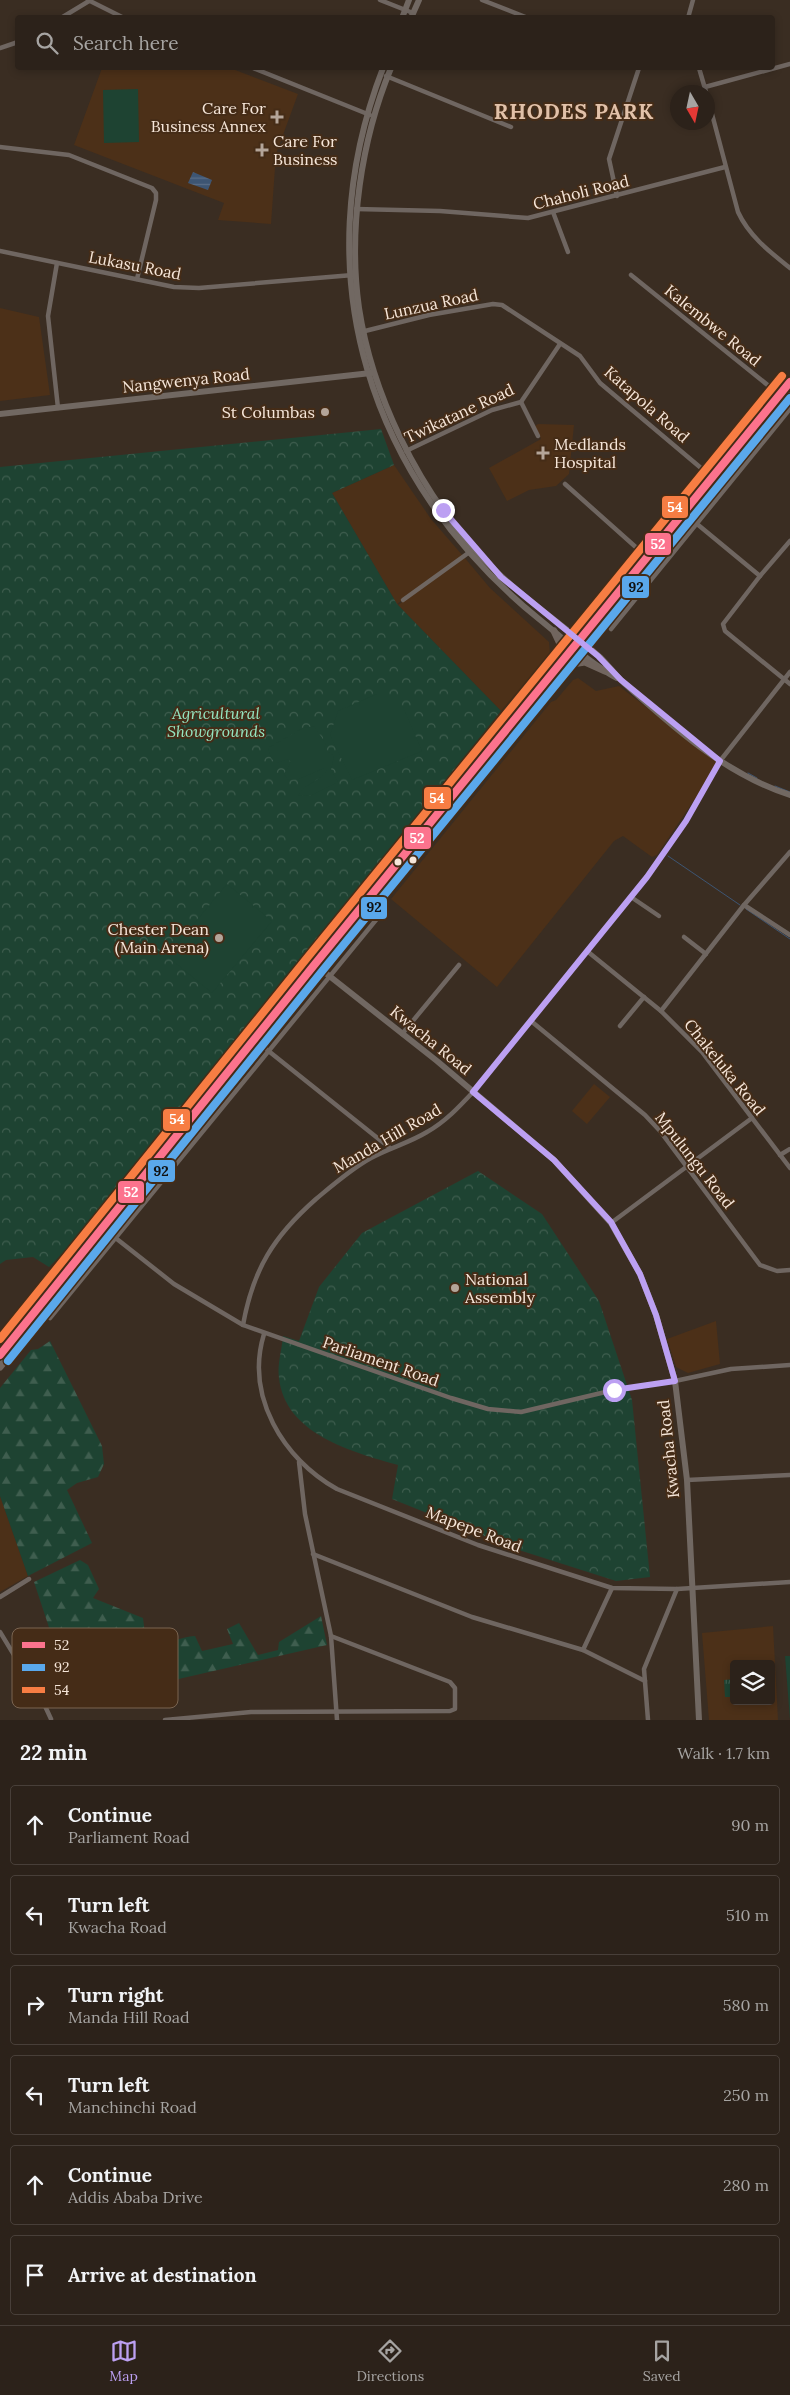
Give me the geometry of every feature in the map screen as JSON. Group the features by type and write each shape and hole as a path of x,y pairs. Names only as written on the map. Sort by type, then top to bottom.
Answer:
{"main road":[{"path":"403,15 409,0"},
{"path":"412,15 419,0"},
{"path":"357,375 364,368 365,362 353,275 353,209 366,113 383,72"},
{"path":"353,209 383,72"},
{"path":"361,333 372,373 404,452 438,514 497,582 554,631 606,663 621,680"},
{"path":"365,362 372,373"},
{"name":"Nangwenya Road","path":"0,414 372,373"},
{"path":"0,1355 315,964 714,478 790,382"},
{"path":"0,1367 790,396"},
{"path":"472,551 520,594 572,636 577,644"},
{"path":"554,631 561,646 561,664"},
{"path":"572,636 585,634"},
{"path":"584,649 606,671"},
{"path":"572,664 585,662 621,680 720,761 761,784 790,795"},
{"name":"Kwacha Road","path":"315,964 554,1160 611,1222 640,1274 656,1315 675,1381 686,1480 699,1720"},
{"path":"0,1374 29,1331"},
{"path":"0,1350 11,1340"}],"street":[{"path":"66,15 89,0 118,15"},
{"path":"380,0 405,10 412,15"},
{"path":"482,0 520,15"},
{"path":"689,15 693,0"},
{"path":"0,48 15,43"},
{"path":"775,68 790,64"},
{"path":"258,70 374,117"},
{"path":"617,196 609,158 638,70"},
{"path":"700,70 703,85"},
{"path":"711,85 768,70"},
{"path":"383,72 511,127"},
{"path":"715,127 738,212 749,232 790,268"},
{"path":"0,147 69,155 152,188 157,196 137,279"},
{"name":"Chaholi Road","path":"353,209 440,211 528,218 725,168"},
{"path":"553,212 568,252"},
{"name":"Lukasu Road","path":"0,251 174,287 199,288 353,275"},
{"path":"57,263 48,316 58,408"},
{"name":"Kalembwe Road","path":"630,275 780,394"},
{"name":"Lunzua Road","path":"361,333 429,315 493,304 509,308"},
{"name":"Katapola Road","path":"509,308 580,356 600,383 720,484"},
{"name":"Twikatane Road","path":"404,452 492,410 521,402 560,344"},
{"path":"521,402 538,436"},
{"path":"612,629 790,410 782,405"},
{"path":"565,484 648,558"},
{"path":"691,519 760,576"},
{"path":"790,541 724,621 725,631 790,684"},
{"path":"403,600 472,551"},
{"name":"Manda Hill Road","path":"243,1325 252,1287 261,1264 280,1234 296,1216 333,1184 390,1148 427,1133 452,1114 473,1092 631,896 686,821 720,761 790,672"},
{"path":"661,1011 744,905 790,852"},
{"path":"631,896 659,916"},
{"path":"744,905 790,935"},
{"path":"50,1318 380,915"},
{"path":"684,937 706,954"},
{"name":"Chakeluka Road","path":"587,951 661,1011 702,1052 790,1168"},
{"path":"402,1034 459,965"},
{"path":"620,1026 644,997"},
{"name":"Mpulungu Road","path":"531,1021 645,1115 660,1131 760,1265 777,1271 790,1270"},
{"path":"261,1045 390,1148"},
{"path":"611,1222 752,1118"},
{"path":"780,1155 790,1149"},
{"name":"Parliament Road","path":"108,1232 174,1284 243,1325 264,1334 451,1398 496,1410 521,1412 614,1390 675,1381 731,1369 790,1365"},
{"name":"Mapepe Road","path":"264,1334 260,1348 259,1369 267,1409 288,1448 299,1462 316,1477 337,1489 478,1545 612,1588 677,1589 790,1582"},
{"path":"299,1462 301,1490 331,1636 337,1720"},
{"path":"686,1480 790,1475"},
{"path":"313,1554 472,1617 583,1650 645,1681"},
{"path":"0,1597 29,1579"},
{"path":"583,1650 612,1588"},
{"path":"648,1720 644,1669 677,1589"},
{"path":"0,1632 12,1652"},
{"path":"165,1720 223,1713 450,1711 456,1706 454,1688 450,1682 331,1636"}],"shaded area":[{"path":"101,70 235,70 298,94 276,154 271,224 218,220 224,203 74,145"},
{"path":"0,308 39,317 50,395 0,401"},
{"name":"Medlands Hospital","path":"538,424 574,425 569,474 556,486 529,490 507,501 489,468 541,439 535,426"},
{"path":"394,465 431,519 463,556 397,604 332,493"},
{"path":"464,557 490,588 549,642 550,654 501,711 398,605"},
{"path":"578,678 596,691 619,686 719,763 657,855 652,857 623,836 614,841 497,987 391,899 551,702 556,700 573,680"},
{"path":"594,1084 610,1097 587,1124 572,1111"},
{"path":"716,1321 720,1364 688,1373 676,1367 667,1339"},
{"path":"0,1496 28,1576 0,1592"},
{"path":"773,1626 775,1660 730,1660 730,1705 775,1705 775,1664 778,1720 709,1720 702,1633"}],"green space":[{"path":"138,89 139,142 104,143 103,90"},
{"name":"Agricultural Showgrounds","path":"381,429 394,465 332,493 397,604 501,711 243,1034 63,1253 49,1267 33,1257 6,1260 0,1264 0,467"},
{"path":"377,694 403,707 422,751 352,780 330,735 338,711"},
{"path":"314,726 326,744 325,750 334,756 331,770 338,782 312,795 298,796 300,792 327,770 324,768 299,779 288,780 284,774 291,762 288,759 276,763 271,758 268,748 303,728"},
{"name":"Chester Dean (Main Arena)","path":"227,884 272,921 212,993 167,956"},
{"path":"478,1171 542,1214 599,1301 632,1400 650,1577 616,1581 522,1551 392,1499 398,1465 361,1454 324,1438 307,1427 294,1413 284,1397 279,1378 279,1362 283,1336 299,1341 319,1287 362,1233"},
{"path":"50,1341 102,1446 104,1464 98,1477 77,1483 67,1490 92,1543 28,1576 0,1496 0,1388 31,1350 38,1349"},
{"path":"80,1560 88,1565 99,1589 93,1598 143,1618 144,1628 49,1628 34,1582"},
{"path":"321,1616 327,1645 178,1679 178,1639 195,1636 202,1651 233,1644 227,1629 239,1623 258,1655 278,1650 279,1642"},
{"path":"785,1656 790,1656 790,1720"},
{"path":"730,1679 730,1697 725,1697 724,1680"}],"water":[{"path":"193,172 212,180 208,190 188,183"}],"waterway":[{"path":"748,773 757,778"},
{"path":"775,786 790,792"},
{"path":"668,856 740,905"},
{"path":"746,909 790,939"}],"transit line":[{"name":"54","path":"0,1339 307,958 782,376"},
{"name":"52","path":"0,1355 315,964 790,382"},
{"name":"92","path":"8,1361 323,970 790,398"}],"place":[{"name":"Care For Business Annex","path":"277,117"},
{"name":"Care For Business","path":"262,150"},
{"name":"St Columbas","path":"325,412"},
{"name":"Medlands Hospital","path":"543,453"},
{"name":"Chester Dean (Main Arena)","path":"219,938"},
{"name":"National Assembly","path":"455,1288"}],"district":[{"name":"RHODES PARK","path":"574,112"}],"route":[{"path":"443,510 474,549 526,600 598,656 610,666 621,680 689,738 720,761 686,821 647,877 473,1092 554,1160 611,1222 640,1274 656,1315 675,1381 614,1390"}]}
